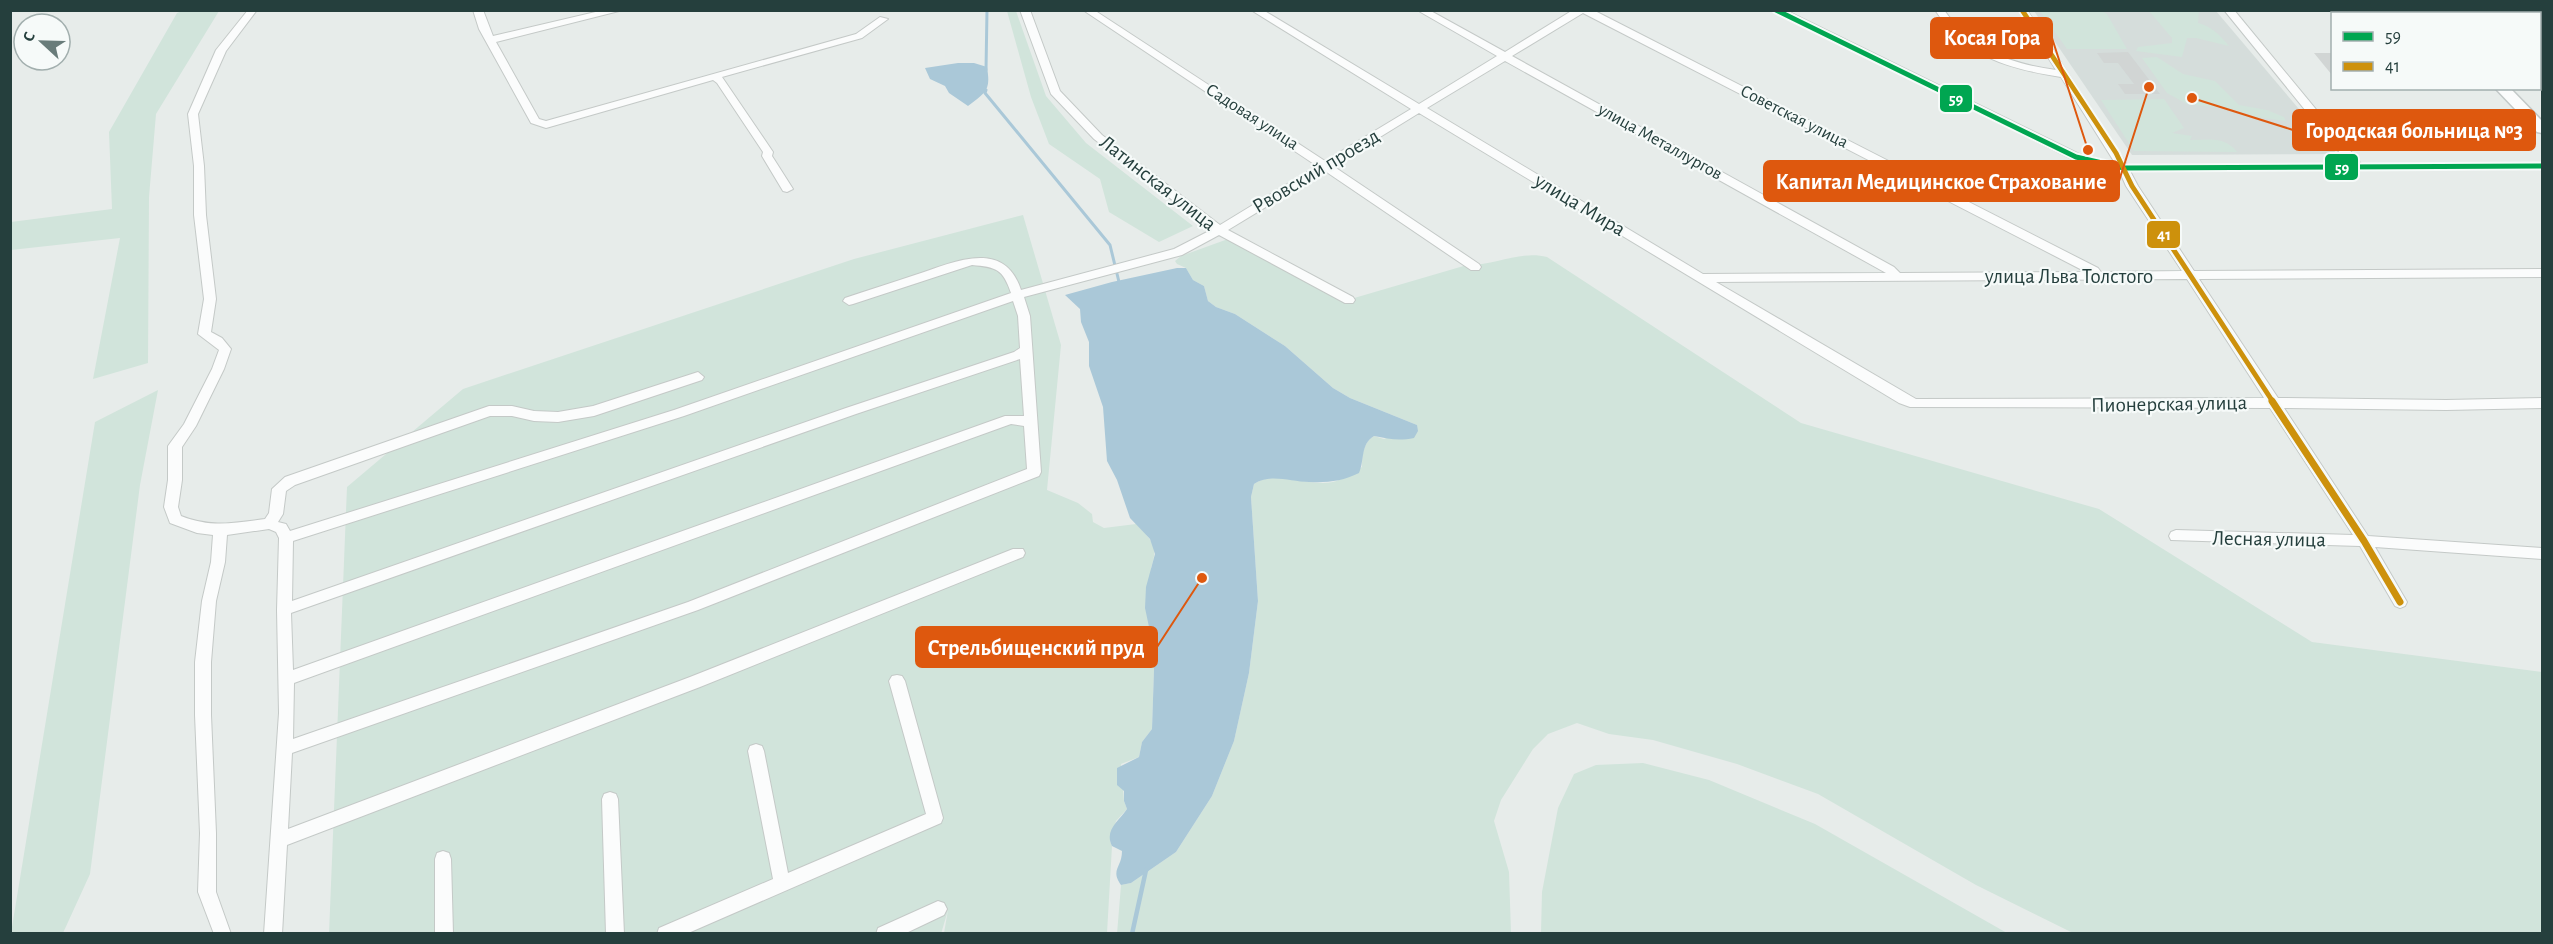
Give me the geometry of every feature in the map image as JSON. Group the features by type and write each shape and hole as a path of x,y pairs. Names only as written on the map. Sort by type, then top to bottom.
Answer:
{"street":[{"path":"253,10 221,50 193,114 199,166 200,214 210,299 204,334 218,340 225,349 218,369 194,417 175,446 175,480 171,507 174,519 185,524 222,530 269,524 281,528 286,538 285,749 273,933"},
{"path":"478,10 490,40 535,121 546,125 564,118 859,36 882,19"},
{"path":"490,40 619,10"},
{"name":"Латинская улица","path":"1025,10 1054,92 1098,137 1219,230 1349,300"},
{"name":"Садовая улица","path":"1087,10 1475,267"},
{"name":"улица Мира","path":"1255,10 1904,400"},
{"name":"улица Металлургов","path":"1421,10 1880,265 1897,277"},
{"name":"Рвовский проезд","path":"286,538 679,413 1034,290 1178,252 1219,230 1583,10"},
{"name":"Советская улица","path":"1583,10 2083,265 2097,275"},
{"path":"1776,10 2076,157 2124,168 2542,166"},
{"path":"1939,10 1944,20 1973,44 2007,63 2064,74"},
{"path":"2022,10 2112,146 2132,186 2364,541 2400,602"},
{"path":"2228,10 2357,166"},
{"path":"714,76 721,81 768,152 767,156 787,189"},
{"path":"2504,90 2542,129"},
{"path":"285,749 693,606 1034,472 1024,316 1012,279 1003,268 992,263 971,261 849,301"},
{"name":"улица Льва Толстого","path":"1703,278 2542,273"},
{"path":"284,610 851,411 1018,355 1026,350"},
{"path":"269,524 276,514 279,489 290,481 357,456 489,411 512,411 534,416 558,417 594,411 699,377"},
{"name":"Пионерская улица","path":"1904,400 1915,404 2446,405 2542,403"},
{"path":"286,679 1010,419 1031,422"},
{"path":"222,530 219,538 218,562 209,601 203,662 203,716 208,833 207,892 223,933"},
{"name":"Лесная улица","path":"2176,536 2364,541 2542,554"},
{"path":"279,840 695,682 1018,553"},
{"path":"665,933 935,818 897,681"},
{"path":"756,751 782,884"},
{"path":"610,799 615,933"},
{"path":"443,859 444,933"},
{"path":"884,933 938,909"}],"shaded area":[{"path":"2034,11 2216,11 2337,154 2132,155"}],"green space":[{"path":"219,11 156,114 149,197 148,363 93,379 120,238 11,250 11,222 112,209 109,132 177,13"},
{"path":"1007,11 1016,11 1046,96 1086,143 1193,226 1159,242 1109,212 1100,179 1049,144 1031,97"},
{"path":"2040,11 2102,11 2107,14 2127,49 2067,49"},
{"path":"2149,11 2199,11 2198,23 2215,31 2229,46 2187,38 2182,57 2136,51 2138,47 2172,43 2172,38"},
{"path":"2157,57 2183,74 2215,81 2239,105 2267,110 2284,117 2286,121 2256,117 2232,109 2187,104 2167,93 2142,58"},
{"path":"2164,99 2184,128 2172,133 2192,136 2190,140 2222,141 2237,152 2134,151 2101,100"},
{"path":"1023,215 1061,345 1047,490 1078,503 1092,514 1093,522 1104,528 1136,524 1150,539 1154,548 1151,568 1154,669 1152,729 1142,742 1139,757 1121,764 1124,801 1127,809 1116,821 1110,841 1112,846 1107,933 944,933 948,910 941,934 329,934 347,487 463,389 854,259"},
{"path":"1228,239 1344,301 1467,265 1527,255 1547,257 1801,423 2099,509 2312,642 2542,672 2542,933 2073,933 1976,885 1818,794 1737,764 1653,740 1609,734 1577,723 1548,734 1533,749 1501,800 1494,821 1509,872 1511,933 1117,934 1121,885 1131,883 1176,852 1212,796 1234,741 1249,673 1258,601 1251,497 1254,484 1272,478 1323,483 1336,481 1362,467 1365,446 1374,436 1384,439 1417,425 1350,398 1333,388 1285,346 1235,314 1216,307 1208,301 1204,286 1193,280 1186,268 1175,261 1181,256"},
{"path":"158,390 140,485 90,874 63,933 11,933 95,422"},
{"path":"1643,763 1709,780 1815,824 2007,933 1541,933 1542,892 1558,808 1574,774 1596,765"}],"water":[{"path":"974,63 987,67 986,90 968,106 949,93 945,86 930,79 925,68"},
{"path":"1177,268 1186,268 1193,280 1204,286 1208,301 1216,307 1235,314 1285,346 1333,388 1350,398 1417,425 1418,431 1414,438 1409,439 1374,436 1365,448 1359,473 1347,478 1316,482 1267,479 1254,484 1251,497 1258,601 1249,673 1234,741 1212,796 1176,852 1131,883 1121,885 1116,872 1122,851 1112,846 1110,835 1111,830 1127,809 1124,791 1117,785 1117,768 1139,757 1142,742 1152,729 1154,669 1152,641 1145,608 1146,587 1155,554 1150,539 1130,518 1117,480 1107,461 1103,407 1089,366 1089,342 1081,322 1080,309 1065,295"}],"building":[{"path":"2128,52 2160,94 2125,94 2118,84 2134,84 2118,63 2104,63 2097,53"},
{"path":"2314,53 2331,53 2331,74"}],"waterway":[{"path":"986,70 987,10"},
{"path":"986,90 985,93 1110,245 1119,282"},
{"path":"1132,934 1146,870"}],"transit line":[{"name":"59","path":"1776,10 2076,157 2124,168 2542,166"},
{"name":"41","path":"2022,10 2116,153 2132,186 2364,541 2400,602"}],"place":[{"name":"Капитал Медицинское Страхование","path":"2149,87"},
{"name":"Городская больница №3","path":"2192,98"},
{"name":"Косая Гора","path":"2088,150"},
{"name":"Стрельбищенский пруд","path":"1202,578"}]}
